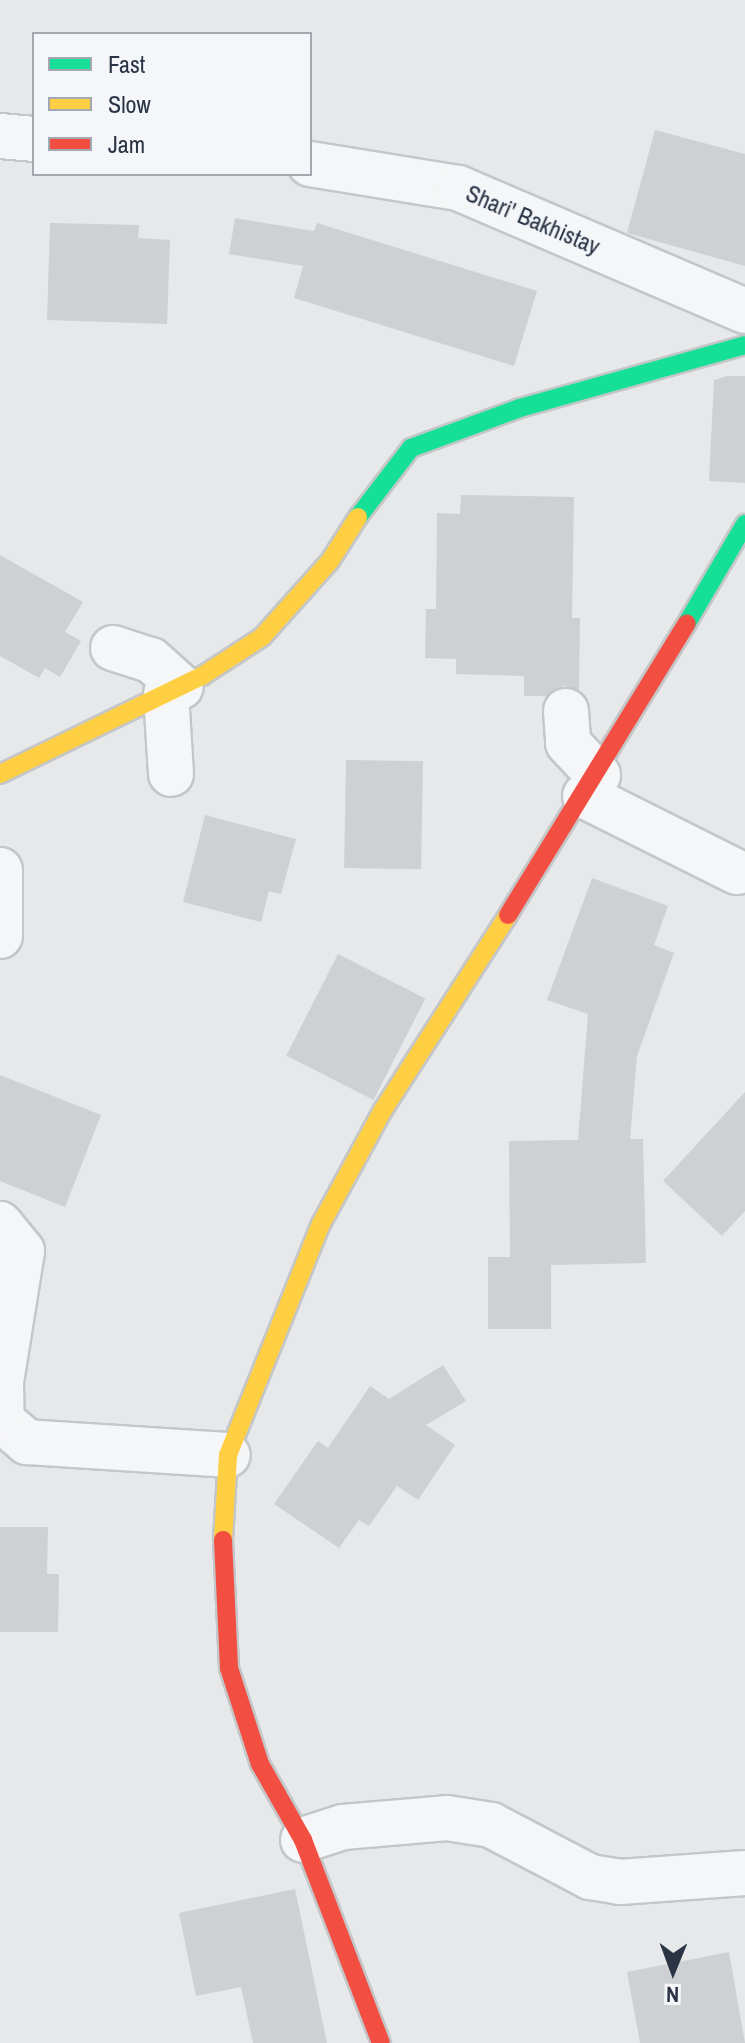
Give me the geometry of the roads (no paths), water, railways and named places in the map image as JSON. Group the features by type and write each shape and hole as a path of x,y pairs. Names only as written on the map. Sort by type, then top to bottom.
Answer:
{"street":[{"path":"0,136 32,139"},
{"name":"Shari' Bakhistay","path":"312,164 458,188 745,311"},
{"path":"0,774 173,691 286,616 411,448 520,408 745,345"},
{"path":"381,2043 303,1840 260,1764 229,1668 220,1582 228,1455 259,1365 328,1211 383,1110 592,786 745,524"},
{"path":"113,648 151,660 173,691 171,774"},
{"path":"566,711 568,743 592,786 737,872"},
{"path":"0,870 0,936"},
{"path":"0,1224 22,1251 1,1382 2,1421 27,1442 228,1455"},
{"path":"303,1840 343,1827 447,1818 491,1825 590,1877 620,1882 745,1873"}]}
